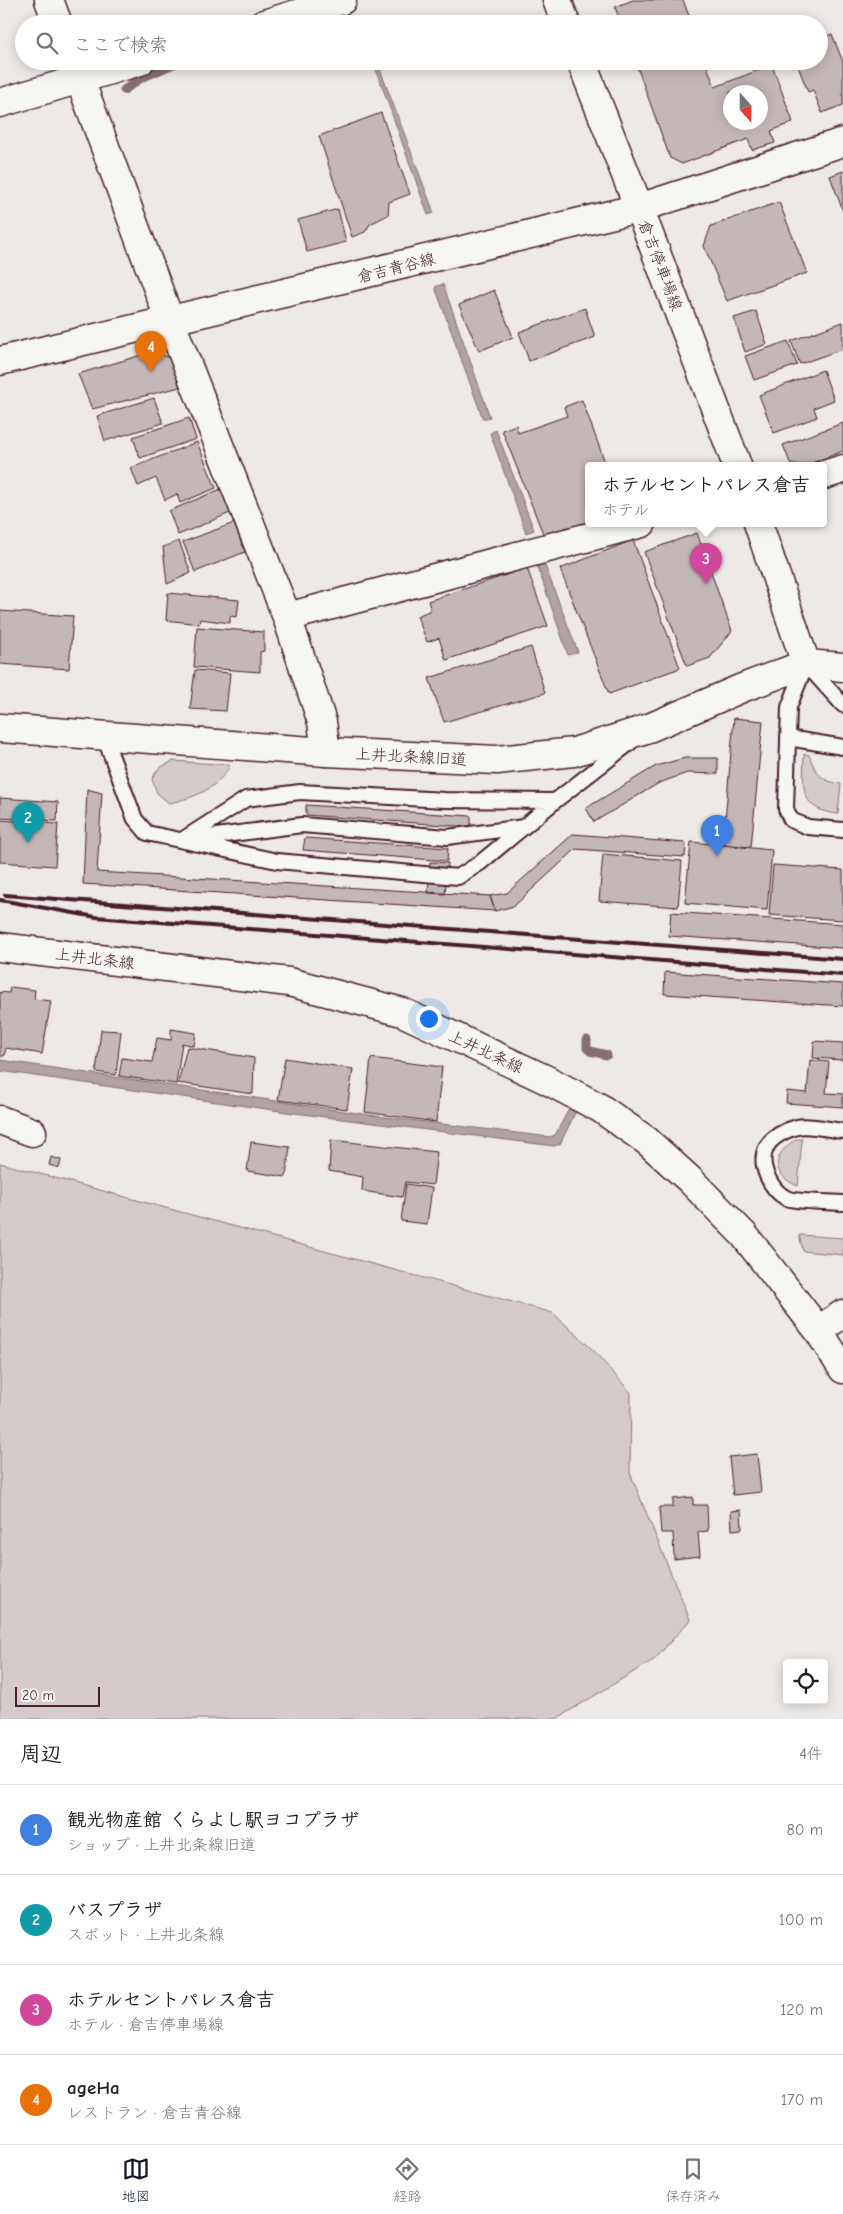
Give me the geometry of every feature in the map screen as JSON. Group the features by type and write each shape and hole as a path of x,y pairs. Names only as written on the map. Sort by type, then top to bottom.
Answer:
{"main road":[{"path":"49,0 55,15"},
{"path":"293,15 342,0"},
{"path":"557,0 563,15"},
{"path":"0,103 76,70 170,321 287,617 322,722 326,752"},
{"path":"585,70 639,208"},
{"name":"倉吉停車場線","path":"736,462 639,208 843,142"},
{"name":"倉吉青谷線","path":"0,361 639,208"},
{"path":"827,474 843,469"},
{"path":"287,617 627,527"},
{"path":"759,527 806,664 843,667"},
{"name":"上井北条線旧道","path":"0,728 326,752 497,760 574,752 649,728 742,688 806,664"},
{"name":"上井北条線","path":"0,947 289,982 402,1012 600,1108 647,1141 744,1234 818,1330 843,1369"},
{"path":"0,1120 32,1132"},
{"path":"818,1330 843,1314"}],"lane":[{"path":"843,705 806,664 789,707 786,809 791,820 808,826 843,830"},
{"path":"104,736 135,819 147,833 277,861 458,877 480,863 555,801 649,728"},
{"path":"788,738 843,747"},
{"path":"182,840 246,799 300,792 445,800 555,801"},
{"path":"182,840 302,824 447,837 524,827"},
{"path":"843,1131 799,1127 784,1133 773,1139 765,1149 765,1168 772,1186 787,1199 843,1203"}],"shaded area":[{"path":"376,70 380,70 434,213 428,215"},
{"path":"443,284 490,417 483,419 435,287"},
{"path":"496,430 534,530 526,533 490,433"},
{"path":"544,563 578,652 568,655 537,565"},
{"path":"804,754 809,755 814,767 823,778 841,784 838,814 825,812 809,802 804,786"},
{"path":"173,761 230,765 219,780 204,791 169,803 157,793 152,779 158,769"},
{"path":"0,1060 384,1117 550,1137 555,1135 571,1105 577,1109 560,1144 554,1146 294,1113 0,1071"},
{"path":"797,1139 802,1139 798,1186 783,1176 778,1164 779,1157 783,1151"},
{"path":"0,1163 553,1313 593,1350 631,1393 630,1473 690,1620 655,1659 556,1719 0,1719"},
{"path":"799,1235 843,1238 843,1255 803,1251"}],"building":[{"path":"633,0 683,0 689,15 618,15 615,7"},
{"path":"832,34 843,62 843,105 822,113 813,90 808,92 799,70 828,70 828,36"},
{"path":"638,70 708,70 715,87 759,70 774,70 793,122 771,131 775,143 752,150 748,139 682,164 670,158"},
{"path":"381,113 410,194 389,202 388,215 370,224 365,232 352,237 319,136"},
{"path":"843,171 843,211 830,176"},
{"path":"779,202 807,273 727,301 704,246 711,226"},
{"path":"338,209 346,242 307,252 298,220"},
{"path":"494,290 513,337 479,351 459,305"},
{"path":"585,308 595,337 529,361 519,332"},
{"path":"756,311 767,344 745,352 734,318"},
{"path":"843,322 843,349 800,364 791,341"},
{"path":"788,341 797,365 754,380 745,356"},
{"path":"155,351 171,359 180,387 92,409 78,374"},
{"path":"823,370 834,400 814,408 817,417 774,433 759,395"},
{"path":"154,398 163,423 105,441 97,416"},
{"path":"582,400 605,462 585,462 585,523 544,536 502,430 516,425 518,433 567,416 564,407"},
{"path":"189,418 196,439 140,458 133,437"},
{"path":"843,423 843,451 814,462 790,462 783,445"},
{"path":"197,442 216,488 180,503 177,494 165,500 156,478 138,486 131,468"},
{"path":"221,489 230,513 178,535 169,511"},
{"path":"234,523 245,552 195,572 183,542"},
{"path":"697,533 732,631 710,658 687,666 644,552"},
{"path":"633,540 680,668 609,694 560,569"},
{"path":"179,541 191,573 167,584 163,547"},
{"path":"527,568 548,626 446,660 439,638 427,642 417,616 431,610 428,601"},
{"path":"168,593 239,600 237,617 230,616 230,623 200,619 199,624 166,620"},
{"path":"0,611 73,616 69,669 0,664"},
{"path":"197,627 264,632 264,651 260,652 260,672 194,667"},
{"path":"531,647 545,693 444,722 429,678"},
{"path":"195,670 230,673 226,711 190,709"},
{"path":"734,718 763,721 751,847 723,844"},
{"path":"685,758 718,758 718,774 687,773 659,783 594,822 586,808 656,766"},
{"path":"87,789 102,793 97,872 490,896 495,911 83,884"},
{"path":"0,798 58,802 57,821 0,818"},
{"path":"306,805 471,816 471,827 306,815"},
{"path":"0,820 58,824 55,866 0,862"},
{"path":"573,834 686,843 685,857 576,849 514,906 495,911 490,896 507,893"},
{"path":"305,838 448,848 447,861 303,850"},
{"path":"691,842 772,850 767,910 685,903"},
{"path":"603,854 682,861 678,907 599,901"},
{"path":"430,862 448,863 445,894 428,893"},
{"path":"773,865 843,870 843,920 769,915"},
{"path":"671,912 843,924 843,948 669,936"},
{"path":"665,972 843,984 843,1006 664,994"},
{"path":"10,987 35,990 34,999 51,1001 42,1054 6,1048 4,1056 0,1056 0,992 9,993"},
{"path":"171,1029 196,1033 194,1046 182,1043 176,1084 119,1076 122,1058 152,1062 157,1038 171,1040"},
{"path":"101,1030 121,1031 116,1075 96,1072"},
{"path":"814,1041 843,1043 843,1060 813,1058"},
{"path":"187,1047 254,1058 253,1094 178,1083"},
{"path":"285,1058 353,1069 347,1109 278,1100"},
{"path":"371,1058 442,1067 436,1122 365,1112"},
{"path":"810,1060 829,1062 826,1093 843,1094 843,1107 786,1103 787,1091 807,1093"},
{"path":"331,1140 437,1152 433,1185 405,1182 402,1197 362,1191 363,1177 329,1171"},
{"path":"251,1142 290,1147 286,1177 247,1171"},
{"path":"51,1157 61,1160 59,1168 49,1165"},
{"path":"406,1184 432,1188 427,1224 401,1221"},
{"path":"757,1454 761,1492 733,1495 729,1457"},
{"path":"693,1497 693,1505 707,1505 708,1531 698,1532 700,1556 674,1559 673,1533 661,1533 659,1507 673,1507 673,1499"},
{"path":"741,1510 742,1529 732,1530 731,1511"}],"waterway":[{"path":"124,90 141,78 159,70"},
{"path":"587,1040 587,1048 590,1051 607,1055"}],"railway":[{"path":"5,895 843,959"},
{"path":"0,900 96,917 843,975"}],"place":[{"name":"ageHa","path":"151,372"},
{"name":"ホテルセントパレス倉吉","path":"706,584"},
{"name":"バスプラザ","path":"28,843"},
{"name":"観光物産館 くらよし駅ヨコプラザ","path":"717,856"}]}
